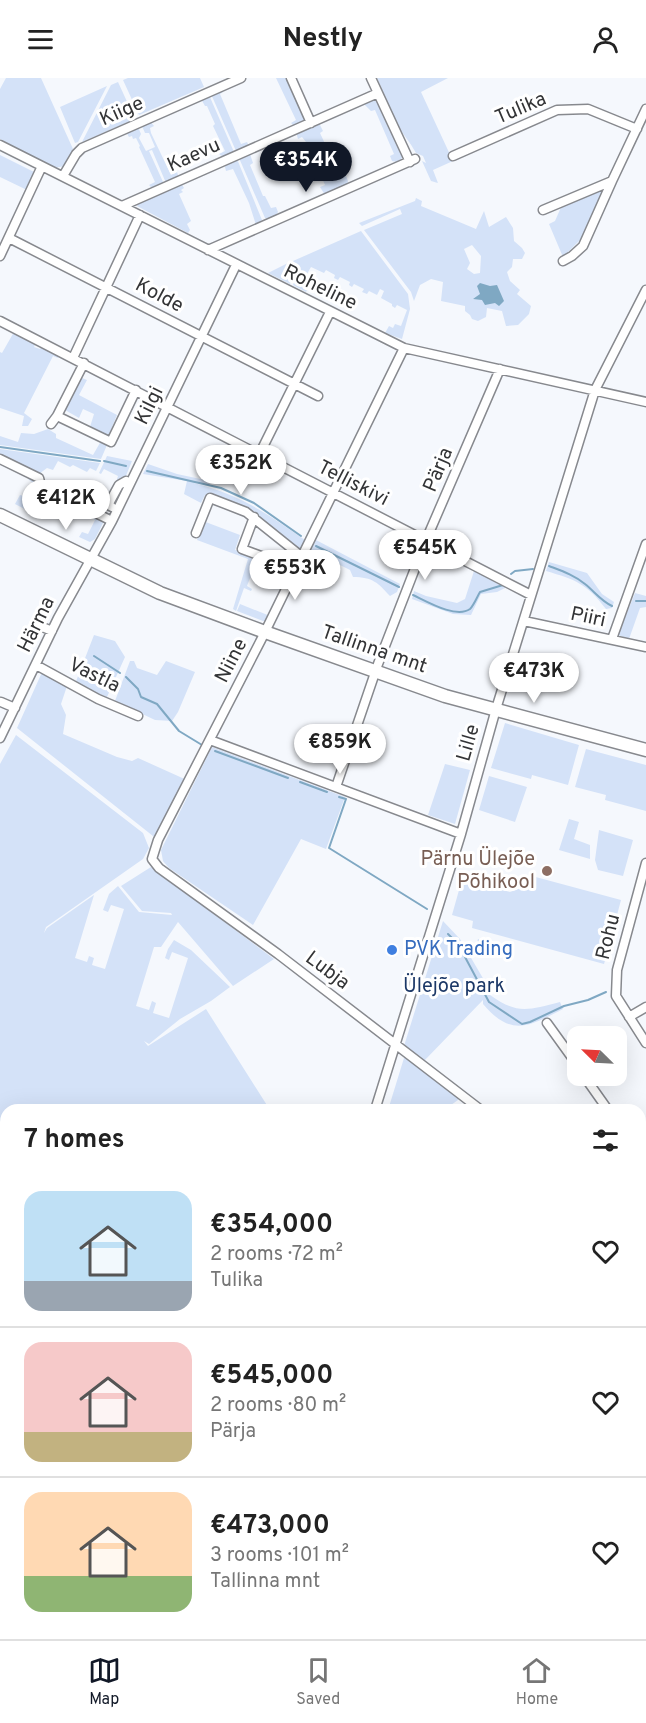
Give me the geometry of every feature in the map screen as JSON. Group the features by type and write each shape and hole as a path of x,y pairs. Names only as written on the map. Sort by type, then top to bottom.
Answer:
{"main road":[{"name":"Tallinna mnt","path":"0,514 160,593 265,632 445,696 646,750"}],"street":[{"name":"Kiige","path":"63,176 82,148 241,78"},
{"path":"291,78 311,123"},
{"path":"208,250 413,160 371,78"},
{"name":"Kaevu","path":"122,206 378,93"},
{"name":"Tulika","path":"453,156 557,110 588,109 636,129"},
{"path":"563,261 583,246 646,109"},
{"name":"Roheline","path":"0,145 404,348 646,402"},
{"path":"0,256 42,166"},
{"path":"543,210 612,181"},
{"path":"73,358 140,215"},
{"name":"Kolde","path":"9,238 318,396"},
{"name":"Kilgi","path":"90,560 112,521 236,265"},
{"name":"Lille","path":"377,1104 595,390 646,290"},
{"path":"259,455 330,312"},
{"name":"Telliskivi","path":"0,321 531,595"},
{"name":"Niine","path":"152,859 158,840 265,632 404,348"},
{"path":"51,424 84,363"},
{"name":"Pärja","path":"336,787 375,672 426,540 500,369"},
{"path":"57,416 111,442 136,390"},
{"path":"0,459 39,477 41,486 112,521"},
{"path":"112,507 108,505 118,486 126,481"},
{"path":"196,533 210,498 254,517 301,556"},
{"path":"254,517 242,549 261,556 256,569 290,580"},
{"path":"612,639 646,544"},
{"name":"Härma","path":"0,738 90,560"},
{"name":"Piiri","path":"524,621 646,647"},
{"path":"39,626 52,632"},
{"name":"Vastla","path":"36,666 98,699 138,716"},
{"path":"1,702 15,708"},
{"path":"210,740 461,834"},
{"name":"Lubja","path":"152,859 159,868 278,954 473,1104"},
{"name":"Rohu","path":"646,863 645,874 617,970 615,996 646,1043"},
{"path":"629,1017 646,1007"},
{"path":"547,1023 567,1051"},
{"path":"591,1086 604,1104"}],"green space":[{"path":"6,78 41,78 73,149 65,166 54,168 0,139 0,89"},
{"path":"128,78 200,78 204,87 139,115 123,80"},
{"path":"276,78 287,78 305,121 294,126 291,123 296,120"},
{"path":"377,78 448,78 421,92 453,161 433,170 438,183 431,181 422,161 426,163 423,156 416,153 395,122"},
{"path":"118,82 135,119 82,142 111,85"},
{"path":"107,86 78,142 75,143 60,107"},
{"path":"223,92 220,94 241,144 247,142 248,144 236,151 211,94"},
{"path":"209,95 234,152 223,157 219,154 225,151 213,126 215,124 207,106 201,99"},
{"path":"374,99 379,102 403,156 397,162 392,161 390,156 394,154 375,110 371,111 364,104"},
{"path":"150,121 154,126 150,128 151,133 171,175 177,172 178,175 166,183 152,150 149,151 164,184 152,188 149,185 155,182 140,146 136,138 129,137 126,132 138,127 141,134 139,138 146,151 155,147 149,133 145,133 142,126"},
{"path":"319,123 323,131 320,133 341,178 346,176 348,181 347,185 325,195 320,187 325,185 306,142 302,137 298,139 296,132"},
{"path":"250,154 253,163 250,165 263,196 271,208 276,207 278,212 271,218 265,218 239,158"},
{"path":"0,155 36,173 27,190 0,177"},
{"path":"237,159 262,220 256,225 249,203 233,169 226,171 226,163"},
{"path":"181,183 184,188 179,194 191,221 187,224 190,230 188,233 137,206 138,203"},
{"path":"601,189 603,193 581,239 563,257 549,224 555,221 562,205"},
{"path":"416,198 422,201 421,206 476,229 484,211 489,227 506,217 513,228 514,241 525,253 522,259 513,259 512,267 507,272 510,281 520,290 517,294 531,306 529,314 518,325 506,326 502,311 487,308 486,317 478,321 472,319 465,311 465,306 441,301 443,282 431,279 420,285 414,301 411,292 364,230 402,214 400,209 362,226 359,223 415,201","holes":["472,245 481,256 480,273 474,274 467,269 470,263 464,249"]},
{"path":"361,231 408,294 410,309 402,339 385,333 389,326 393,328 395,324 401,326 407,310 397,305 395,308 381,298 384,291 380,289 377,295 369,291 367,294 362,292 364,289 354,284 352,287 349,285 350,282 340,277 338,280 334,278 335,275 326,270 324,273 311,267 304,279 309,287 306,292 293,285 298,270 293,261"},
{"path":"290,262 294,271 290,284 268,273"},
{"path":"14,332 36,343 34,347 40,349 42,346 58,355 58,358 53,356 24,413 32,419 28,426 22,426 24,416 0,408 0,352 2,353"},
{"path":"82,378 87,380 79,395 117,415 110,432 113,434 108,437 90,427 94,414 83,409 79,418 65,410 69,397"},
{"path":"48,429 56,434 56,438 93,455 101,441 107,445 101,459 0,445 0,436 18,442 21,433 34,434"},
{"path":"0,449 100,463 96,471 90,468 87,472 58,461 53,470 47,468 39,474 0,455"},
{"path":"107,456 132,461 125,478 116,482 118,476 104,469 101,474 99,473"},
{"path":"148,464 205,480 210,484 194,483 239,499 265,513 305,540 299,551 247,509 205,495 201,503 184,494 187,481 143,474"},
{"path":"29,476 34,478 37,486 49,493 48,496 42,493 34,507 41,511 38,516 15,504 20,495 27,497 33,483 28,479"},
{"path":"91,514 104,521 95,539 90,542 79,537 82,532 88,534 95,520 89,516"},
{"path":"203,521 240,535 235,550 251,554 253,558 253,570 247,586 252,589 251,591 244,588 236,611 233,609 248,559 197,540"},
{"path":"316,540 400,584 397,592 390,596 374,582 366,578 353,577 350,570 310,550"},
{"path":"549,562 587,573 602,594 614,602 612,608 606,609 592,593 580,584 546,571"},
{"path":"474,571 507,587 497,592 481,594 471,615 453,614 412,599 414,591 457,603 465,599"},
{"path":"635,593 646,596 646,607 640,608 629,639 618,635"},
{"path":"240,604 270,616 268,621 237,611"},
{"path":"94,635 115,641 125,657 107,697 75,684"},
{"path":"130,661 134,661 137,668 157,675 166,661 195,672 172,721 155,720 115,701"},
{"path":"43,670 68,683 61,704 66,715 63,734 117,757 132,761 138,758 189,781 158,840 17,728"},
{"path":"505,723 579,745 568,785 532,775 531,779 491,768"},
{"path":"16,735 143,833 149,848 143,859 46,927 44,933 47,928 94,895 75,958 87,962 89,956 94,958 92,965 105,969 124,909 111,905 108,912 103,910 109,894 118,886 139,912 172,915 171,913 142,911 121,886 151,867 274,959 233,986 178,922 161,947 154,947 136,1006 149,1010 152,1001 156,1003 153,1013 169,1018 188,958 172,952 169,960 165,958 174,940 191,950 230,987 180,1019 149,1044 144,1041 148,1046 206,1009 266,1104 0,1104 0,764"},
{"path":"212,747 345,797 326,849 301,839 253,925 169,868 163,861 161,850"},
{"path":"586,749 646,765 646,811 605,800 606,795 575,787"},
{"path":"445,764 470,770 455,824 428,815"},
{"path":"489,776 527,787 515,822 479,810"},
{"path":"569,819 579,822 574,839 590,845 590,859 559,850"},
{"path":"599,830 633,840 623,876 598,870 595,860"},
{"path":"532,876 621,900 604,964 472,928 473,921 452,915 461,883 482,888 484,885 510,892 528,889"},
{"name":"Ülejõe park","path":"443,921 460,939 491,992 490,995 516,1008 531,1009 560,1002 563,1009 530,1024 511,1025 493,1014 483,1004 483,1000 424,1061 404,1046"},
{"path":"478,939 498,945 494,958 474,952"},
{"path":"404,1058 458,1098 452,1104 390,1104"}],"shaded area":[{"path":"480,283 490,286 497,285 504,301 499,306 495,303 485,305 482,300 473,299 480,294 477,286"}],"waterway":[{"path":"0,447 100,461"},
{"path":"104,461 126,466"},
{"path":"147,471 221,488 254,503 301,536"},
{"path":"316,546 399,587"},
{"path":"549,566 577,578 612,606"},
{"path":"511,574 515,571 533,569"},
{"path":"413,595 449,611 464,612 470,609 480,592 503,585"},
{"path":"636,601 646,601"},
{"path":"94,656 120,673"},
{"path":"126,677 138,689 141,697 157,704 179,731 202,745"},
{"path":"215,751 288,778"},
{"path":"300,782 327,792"},
{"path":"339,797 346,799 329,848 427,909"},
{"path":"448,934 456,942 489,1002 522,1024 564,1006 588,1000 606,992"}],"place":[{"name":"Pärnu Ülejõe Põhikool","path":"547,871"},
{"name":"PVK Trading","path":"392,950"}]}
